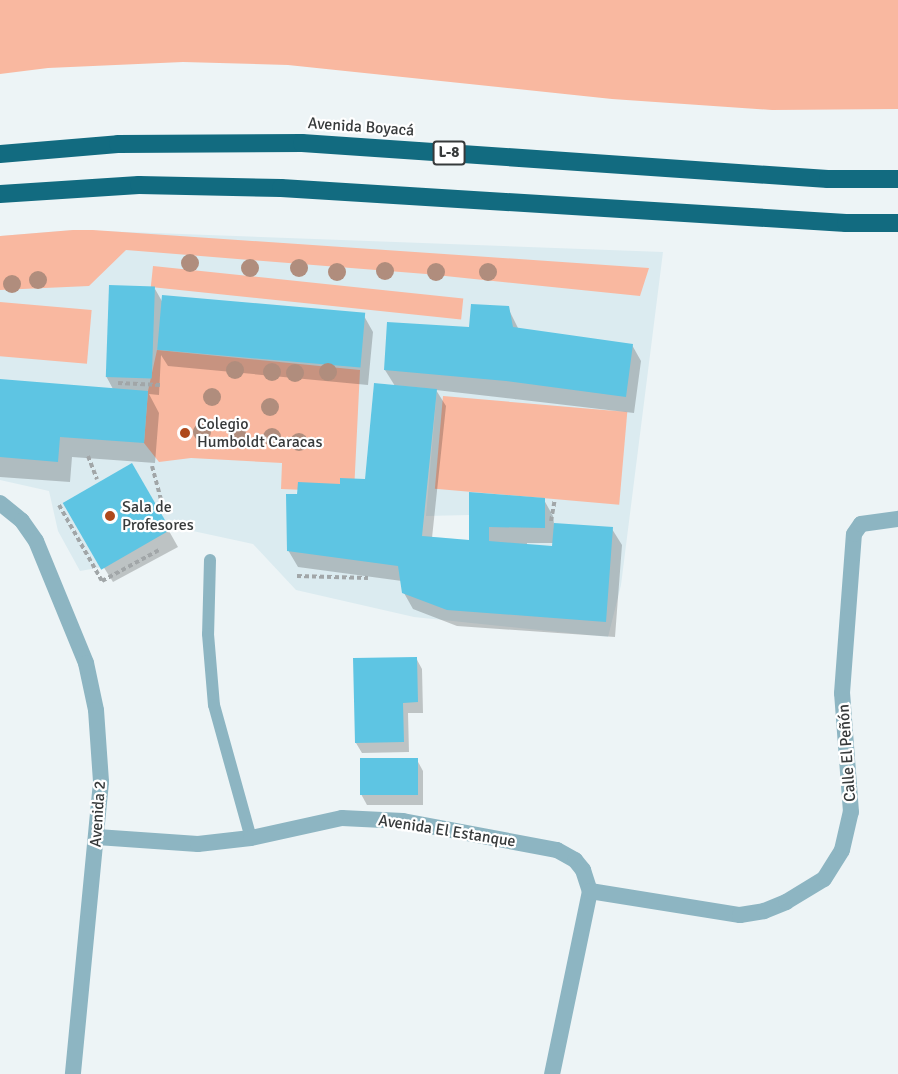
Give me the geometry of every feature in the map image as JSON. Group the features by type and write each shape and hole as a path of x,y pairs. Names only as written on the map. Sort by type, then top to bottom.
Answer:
{"highway":[{"name":"Avenida Boyacá","path":"0,154 118,144 302,143 828,179 898,178"},
{"path":"0,194 139,185 281,188 846,223 898,223"}],"street":[{"name":"Avenida 2","path":"0,503 22,521 46,563 86,663 96,710 101,782 73,1074"},
{"name":"Calle El Peñón","path":"590,891 740,915 764,911 786,902 824,879 842,850 851,812 842,693 854,534 861,524 898,519"},
{"name":"Avenida El Estanque","path":"97,837 198,844 251,838 342,818 403,821 557,850 575,860 583,870 590,891"},
{"path":"552,1074 590,891"}],"lane":[{"path":"210,560 208,634 214,705 251,838"}],"path":[{"path":"118,383 160,385"},
{"path":"88,456 97,479"},
{"path":"152,466 161,500"},
{"path":"551,521 555,499"},
{"path":"59,505 102,581 161,549"},
{"path":"297,576 368,578"}],"shaded area":[{"path":"0,0 898,0 898,109 772,110 612,99 288,65 183,62 48,68 0,74"},
{"name":"Colegio Humboldt Caracas","path":"73,230 663,252 621,585 608,637 414,617 296,590 253,544 193,531 170,530 103,567 80,571 58,531 49,491 0,480 0,236","holes":["374,383 437,389 426,516 469,515 469,540 422,536 291,540 298,482 365,479"]},
{"path":"73,230 649,268 640,296 426,274 126,250 89,286 0,290 0,236"},
{"path":"153,266 463,299 461,319 151,287"},
{"path":"0,302 92,310 87,364 0,356"},
{"path":"157,350 360,370 354,492 281,489 282,463 191,458 159,462 144,443 148,391"},
{"path":"443,396 627,412 619,505 435,489"}],"building":[{"path":"109,285 155,287 152,379 106,377"},
{"path":"162,295 365,313 360,368 157,350"},
{"path":"471,304 509,306 513,327 633,344 626,397 506,381 384,370 387,322 469,327"},
{"path":"0,379 148,391 144,443 60,437 58,462 0,457"},
{"path":"374,383 437,389 422,536 469,540 469,492 545,498 545,528 489,527 489,541 552,546 554,523 613,527 606,622 447,610 402,593 398,566 287,551 286,494 297,494 298,482 340,484 340,478 365,479"},
{"path":"132,463 170,530 101,570 63,503"},
{"path":"417,657 418,702 403,703 404,742 355,743 353,658"},
{"path":"360,758 418,758 418,795 360,795"}],"place":[{"name":"Colegio Humboldt Caracas","path":"185,433"},
{"name":"Sala de Profesores","path":"110,516"}]}
